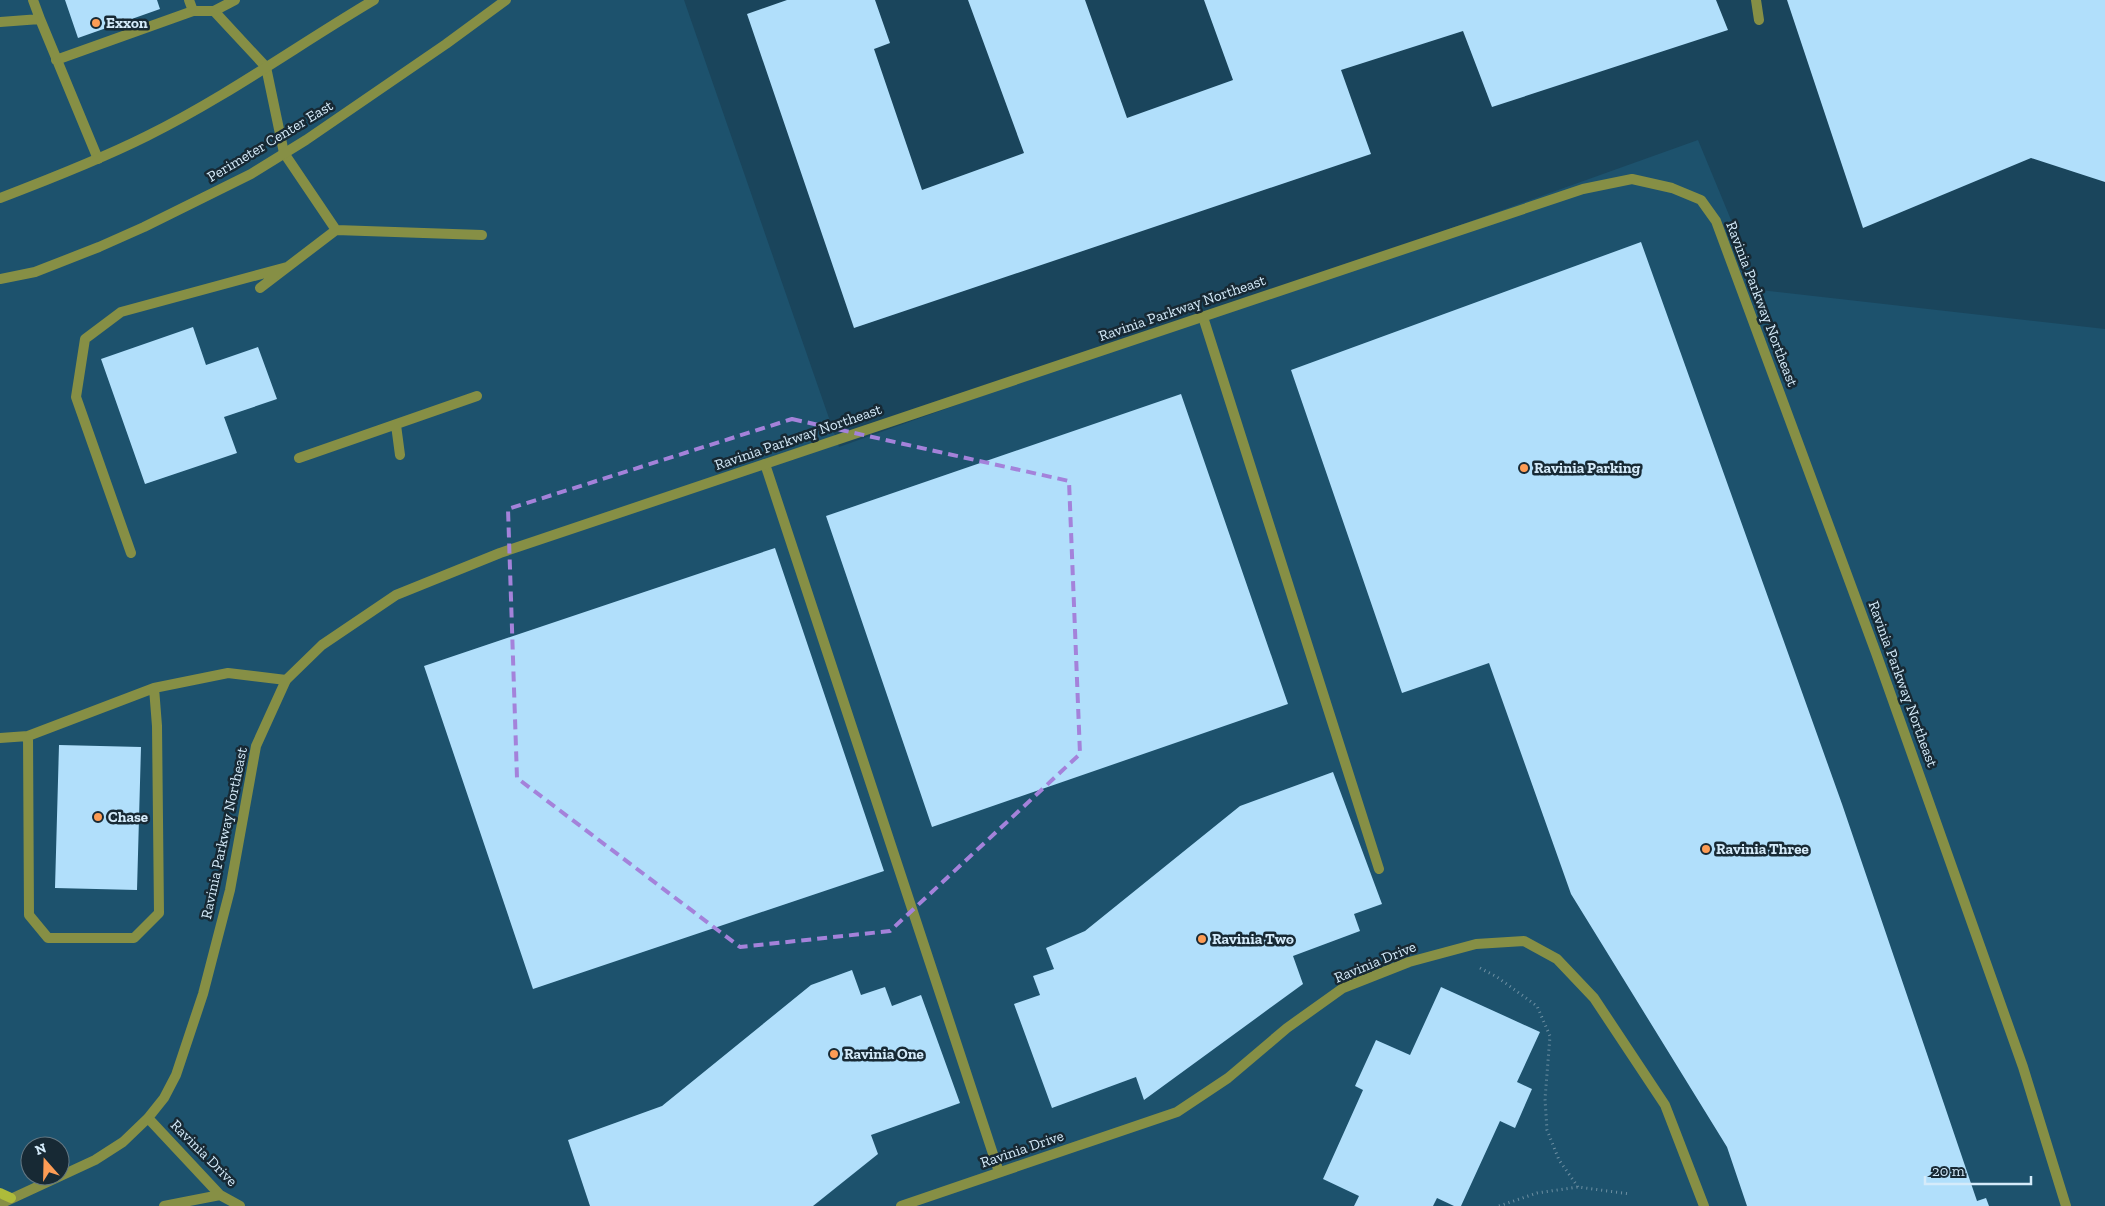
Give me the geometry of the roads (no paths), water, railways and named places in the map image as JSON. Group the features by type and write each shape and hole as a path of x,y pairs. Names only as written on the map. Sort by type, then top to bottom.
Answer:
{"main road":[{"path":"0,1193 11,1198"}],"street":[{"path":"34,0 56,60 98,159"},
{"path":"189,0 194,12"},
{"path":"56,60 194,12 214,11 235,0"},
{"path":"0,198 98,159 156,131 224,94 374,0"},
{"path":"1756,0 1759,20"},
{"name":"Perimeter Center East","path":"0,280 35,272 99,247 251,174 446,44 504,1"},
{"path":"214,11 266,67 284,153 336,230"},
{"path":"0,22 40,19"},
{"name":"Ravinia Parkway Northeast","path":"0,1204 95,1160 123,1142 148,1118 164,1098 176,1075 203,994 230,890 256,746 286,680 322,645 396,596 500,552 1583,189 1632,180 1672,188 1701,200 1716,221 1876,653 2023,1067 2066,1206"},
{"path":"260,288 336,230 482,235"},
{"path":"131,553 76,397 85,339 121,312 288,267"},
{"path":"1203,316 1379,869"},
{"path":"300,458 477,396"},
{"path":"396,425 400,455"},
{"path":"765,464 999,1172"},
{"path":"0,738 28,736 154,688 228,673 286,680"},
{"path":"28,736 29,915 48,938 134,938 159,913 157,726 154,688"},
{"name":"Ravinia Drive","path":"901,1206 1177,1112 1228,1078 1287,1028 1343,988 1409,962 1476,944 1524,940 1557,959 1594,998 1665,1105 1704,1206"},
{"name":"Ravinia Drive","path":"148,1118 220,1195 240,1206"},
{"path":"164,1206 220,1195"}],"place":[{"name":"Exxon","path":"96,23"},
{"name":"Ravinia Parking","path":"1524,468"},
{"name":"Chase","path":"98,817"},
{"name":"Ravinia Three","path":"1706,849"},
{"name":"Ravinia Two","path":"1202,939"},
{"name":"Ravinia One","path":"834,1054"}]}
